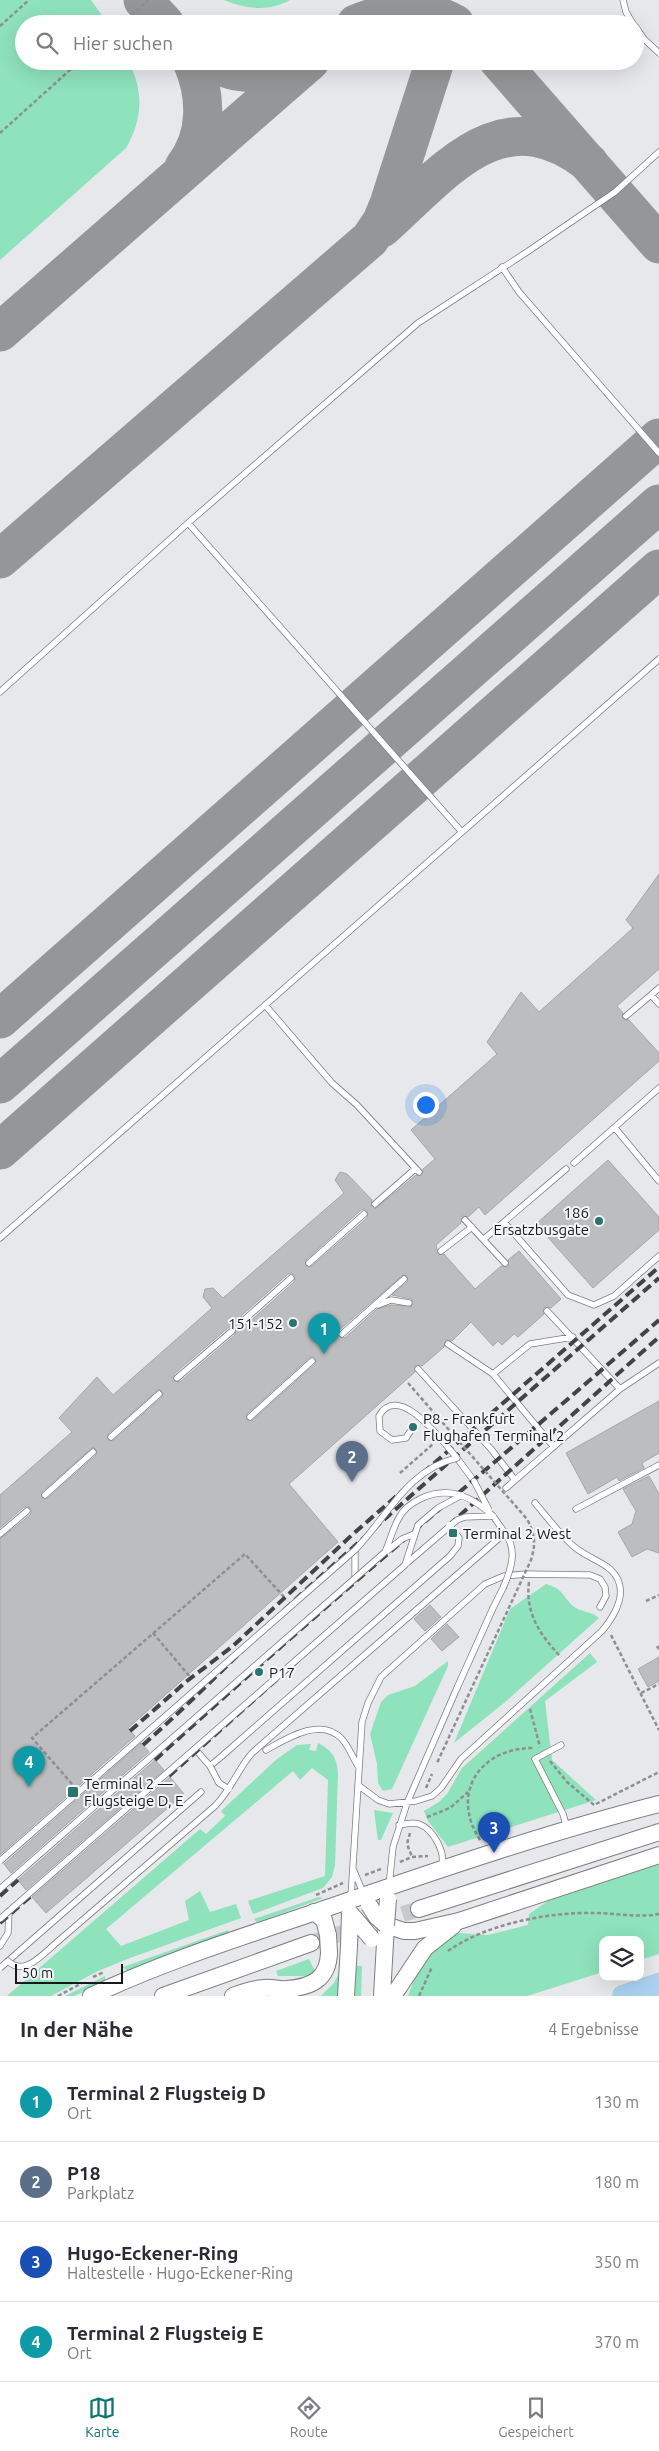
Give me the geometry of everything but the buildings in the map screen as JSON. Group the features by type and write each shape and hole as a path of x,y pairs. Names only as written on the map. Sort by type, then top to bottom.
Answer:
{"highway":[{"path":"623,1996 659,1984"}],"street":[{"path":"91,1996 150,1971 323,1913 356,1906 388,1893 441,1861 565,1822 654,1803"},
{"path":"419,1909 659,1832"},
{"path":"356,1906 386,1932 425,1930 459,1922 659,1855"},
{"path":"382,1996 388,1893"},
{"path":"346,1996 348,1946 356,1906"},
{"path":"233,1996 264,1988 292,1993 322,1977 328,1965 329,1952 328,1934 323,1913"},
{"path":"393,1996 425,1948 459,1922"},
{"path":"163,1996 311,1943"}],"lane":[{"path":"623,0 628,15"},
{"path":"644,39 659,53"},
{"path":"0,692 188,523 418,324 615,192 659,152"},
{"path":"502,267 519,292 659,453"},
{"path":"188,523 461,831"},
{"path":"0,1238 659,659"},
{"path":"626,1016 659,988"},
{"path":"651,995 659,1004"},
{"path":"265,1005 332,1082 357,1104 417,1170 376,1204"},
{"path":"574,1163 659,1088"},
{"path":"615,1128 659,1181"},
{"path":"484,1239 566,1169"},
{"path":"309,1263 364,1214"},
{"path":"465,1220 505,1263"},
{"path":"504,1222 568,1294 594,1305 614,1296 659,1256"},
{"path":"441,1251 472,1227"},
{"path":"244,1320 291,1278"},
{"path":"342,1334 404,1279"},
{"path":"374,1306 390,1300 409,1303"},
{"path":"547,1311 620,1389"},
{"path":"177,1378 232,1330"},
{"path":"493,1374 530,1344 572,1337"},
{"path":"448,1344 493,1374 553,1446"},
{"path":"250,1417 312,1360"},
{"path":"506,1488 620,1389 659,1363"},
{"path":"418,1369 491,1449 515,1480"},
{"path":"111,1437 159,1394"},
{"path":"388,1893 391,1865 399,1826 407,1803 508,1575 512,1550 505,1533 493,1516 474,1481 457,1458 411,1410 396,1405 388,1407 379,1416 380,1431 392,1440 406,1438 414,1427"},
{"path":"45,1495 93,1452"},
{"path":"0,1861 355,1550 367,1539 399,1496 417,1479 435,1465 457,1458"},
{"path":"576,1509 659,1465"},
{"path":"385,1552 398,1518 411,1504 434,1492 462,1495 480,1504 493,1516"},
{"path":"406,1564 415,1528 438,1508 462,1495"},
{"path":"358,1785 383,1803 397,1805 435,1794 461,1759 606,1626 618,1608 620,1586 616,1576 609,1568 571,1544 535,1503"},
{"path":"0,1534 27,1511"},
{"path":"0,1919 406,1564 448,1525 465,1517 493,1516"},
{"path":"210,1766 450,1556 458,1546 459,1538 448,1525"},
{"path":"8,1961 13,1966 21,1967 32,1963 215,1806 229,1789 243,1763 252,1753 505,1533"},
{"path":"0,1889 385,1552 402,1539 414,1534"},
{"path":"355,1550 355,1579"},
{"path":"356,1906 353,1869 363,1715 381,1677 485,1584 504,1576 531,1573 594,1576 604,1584 606,1592 605,1600 600,1607"},
{"path":"266,1750 299,1732 309,1730 328,1731 343,1739 359,1768"},
{"path":"560,1745 534,1759 565,1822"},
{"path":"195,1749 210,1766 219,1783 229,1789"},
{"path":"0,1968 202,1792"},
{"path":"399,1826 420,1824 428,1830 441,1861"},
{"path":"354,1879 356,1906"},
{"path":"0,1946 8,1934 10,1911"}],"path":[{"path":"0,26 29,0"},
{"path":"132,15 148,0"},
{"path":"0,133 70,70"},
{"path":"442,1436 449,1430"},
{"path":"400,1473 435,1442"},
{"path":"79,1792 32,1738 245,1554 284,1598"},
{"path":"531,1573 528,1590 533,1620 540,1632 567,1663"},
{"path":"646,1601 659,1595"},
{"path":"606,1626 659,1730"},
{"path":"153,1633 191,1678"},
{"path":"657,1646 659,1650"},
{"path":"641,1694 659,1684"},
{"path":"480,1840 469,1818 466,1803 478,1774 500,1754 516,1748 542,1751 528,1699"},
{"path":"544,1754 567,1782 594,1805"},
{"path":"565,1822 659,1772"},
{"path":"421,1817 440,1814 469,1792"},
{"path":"473,1843 486,1839"},
{"path":"325,1890 412,1857 441,1861"},
{"path":"442,1955 467,1938 531,1919 593,1913 634,1916 659,1914"},
{"path":"419,1996 434,1964"}],"green space":[{"path":"0,0 91,0 102,15 15,15 15,70 132,70 139,94 136,126 126,148 0,260"},
{"path":"224,0 290,0 274,6 257,8"},
{"path":"546,1584 559,1590 576,1608 599,1618 504,1703 454,1743 510,1609"},
{"path":"590,1653 597,1662 545,1701 552,1760 596,1800 448,1847 428,1821 424,1811 439,1802 447,1794 462,1768"},
{"path":"448,1661 448,1666 392,1789 383,1791 378,1783 377,1764 370,1734 381,1702 388,1695 415,1686"},
{"path":"318,1743 333,1755 338,1773 335,1865 332,1877 323,1888 253,1914 248,1901 325,1876 328,1780 312,1768 300,1780 293,1771 106,1929 121,1946 189,1920 185,1901 200,1891 210,1912 236,1904 241,1918 98,1971 51,1996 7,1996 200,1829 206,1834 225,1816 221,1811 277,1759 297,1745 311,1744 309,1750 316,1751"},
{"path":"374,1810 393,1813 381,1840 378,1840"},
{"path":"659,1863 659,1954 644,1959 644,1936 599,1936 599,1973 527,1996 408,1996 420,1964 440,1944 458,1933 488,1935 528,1925 529,1914 548,1901"},
{"path":"319,1897 323,1898 257,1923 254,1919"},
{"path":"228,1930 229,1934 127,1971 123,1967"},
{"path":"309,1959 315,1971 306,1976 278,1976 276,1971"},
{"path":"354,1966 362,1966 361,1996 353,1996"},
{"path":"339,1973 338,1996 321,1996 334,1983"},
{"path":"105,1976 105,1982 74,1996 65,1996"}],"taxiway":[{"path":"143,0 157,15"},
{"path":"386,15 406,12 431,15"},
{"path":"184,167 192,155 197,142 203,115 200,88 195,70"},
{"path":"232,70 258,73 283,70"},
{"path":"0,332 300,70"},
{"path":"0,559 370,239 382,221 389,204 432,70"},
{"path":"507,70 659,244"},
{"path":"382,228 452,165 476,149 501,139 528,137 557,144 589,163"},
{"path":"0,1019 659,438"},
{"path":"0,1084 659,504"},
{"path":"0,1150 659,569"}],"tunnel":[{"path":"311,1943 419,1909"}],"railway":[{"path":"130,1731 187,1681 233,1646 353,1534 659,1267"},
{"path":"143,1745 310,1586 659,1278"},
{"path":"155,1760 342,1593 659,1320"},
{"path":"169,1776 659,1337"},
{"path":"0,1896 18,1880"},
{"path":"0,1923 31,1896"}],"place":[{"name":"186 Ersatzbusgate","path":"599,1221"},
{"name":"151-152","path":"293,1323"},
{"name":"Terminal 2 Flugsteig D","path":"324,1354"},
{"name":"P8 - Frankfurt Flughafen Terminal 2","path":"413,1427"},
{"name":"P18","path":"352,1482"},
{"name":"Terminal 2 West","path":"453,1533"},
{"name":"P17","path":"259,1672"},
{"name":"Terminal 2 Flugsteig E","path":"29,1787"},
{"name":"Terminal 2 — Flugsteige D, E","path":"73,1792"},
{"name":"Hugo-Eckener-Ring","path":"494,1853"}]}
